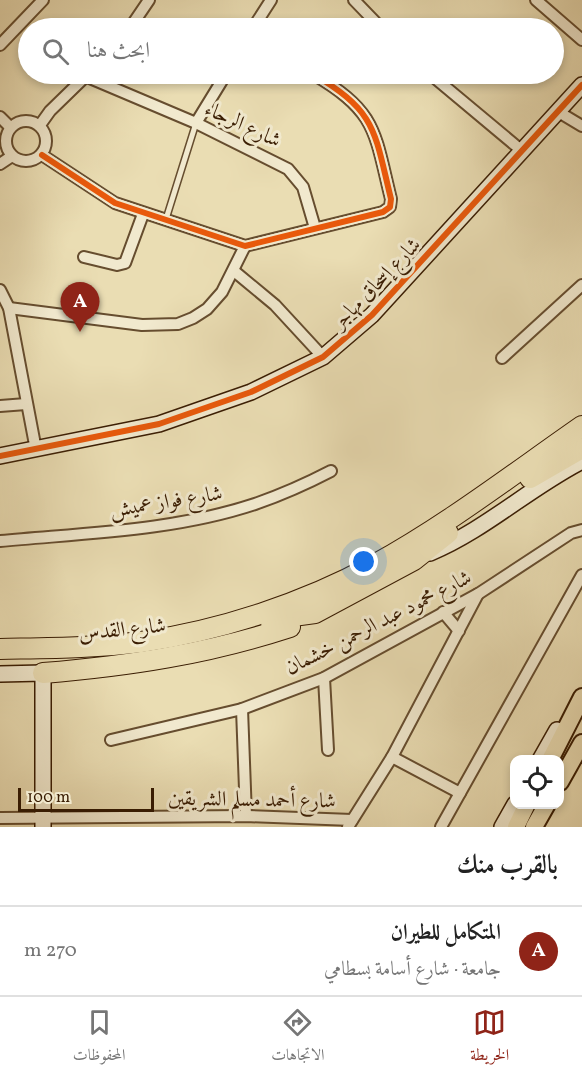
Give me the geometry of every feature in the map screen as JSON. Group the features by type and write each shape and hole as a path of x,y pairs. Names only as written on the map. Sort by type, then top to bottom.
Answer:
{"highway":[{"path":"243,626 372,566 513,476 582,426"},
{"path":"37,673 119,667 194,655 305,622 315,613 414,560 441,537 582,448"},
{"path":"243,626 293,615 315,613"},
{"name":"شارع القدس","path":"0,649 139,642 243,626"},
{"name":"شارع القدس","path":"0,662 141,653 243,626"}],"main road":[{"path":"552,755 582,697"},
{"path":"564,775 582,743"},
{"path":"516,827 525,809"},
{"path":"534,827 544,809"}],"street":[{"path":"26,18 43,0"},
{"path":"137,18 149,0"},
{"path":"259,18 271,0"},
{"path":"354,0 371,18"},
{"path":"536,0 557,18"},
{"path":"564,24 582,40"},
{"path":"0,45 18,26"},
{"path":"40,125 50,111 78,84"},
{"name":"شارع الرجاء","path":"107,84 196,123 288,169 303,187 315,228"},
{"path":"196,123 220,84"},
{"path":"42,154 115,203 165,222 245,246 383,212 390,207 391,199 371,124 351,99 328,84"},
{"path":"442,84 521,150"},
{"name":"شارع إسحاق مهاجر","path":"0,456 159,424 208,409 251,393 323,357 372,315 582,86"},
{"path":"557,111 582,126"},
{"path":"0,117 10,127"},
{"path":"30,120 40,125 46,134 46,145 42,154 33,160 22,161 12,156 6,147 6,137 10,127 19,121 30,120"},
{"path":"0,164 12,156"},
{"path":"84,257 117,265 125,263 143,214"},
{"path":"9,308 142,325 178,324 207,309 234,271 245,246"},
{"path":"234,271 274,305 323,357"},
{"path":"502,357 582,285"},
{"path":"0,290 9,308 36,450"},
{"path":"0,406 26,404"},
{"path":"414,560 459,541 555,475 582,461"},
{"name":"شارع فواز عميش","path":"0,541 148,526 221,513 292,490 331,471"},
{"name":"شارع محمود عبد الرحمن خشمان","path":"111,740 242,709 324,678 478,594 578,533"},
{"path":"441,827 582,575"},
{"path":"350,823 392,757 478,594"},
{"path":"443,612 459,630"},
{"path":"0,674 37,673 38,822"},
{"path":"324,678 328,750"},
{"path":"542,755 582,686"},
{"path":"242,709 246,816"},
{"path":"392,757 460,793"},
{"path":"502,827 512,809"},
{"name":"شارع أحمد مسلم الشريقين","path":"0,818 38,822 246,816 350,823"}],"lane":[{"path":"165,222 196,123"},
{"path":"541,472 582,441"}],"cycle path":[{"path":"42,155 115,203 245,246 383,212 390,207 391,199 376,139 361,112 329,84"},
{"path":"0,456 159,424 251,392 323,357 372,315 582,85"}],"place":[{"name":"المتكامل للطيران","path":"80,332"}]}
